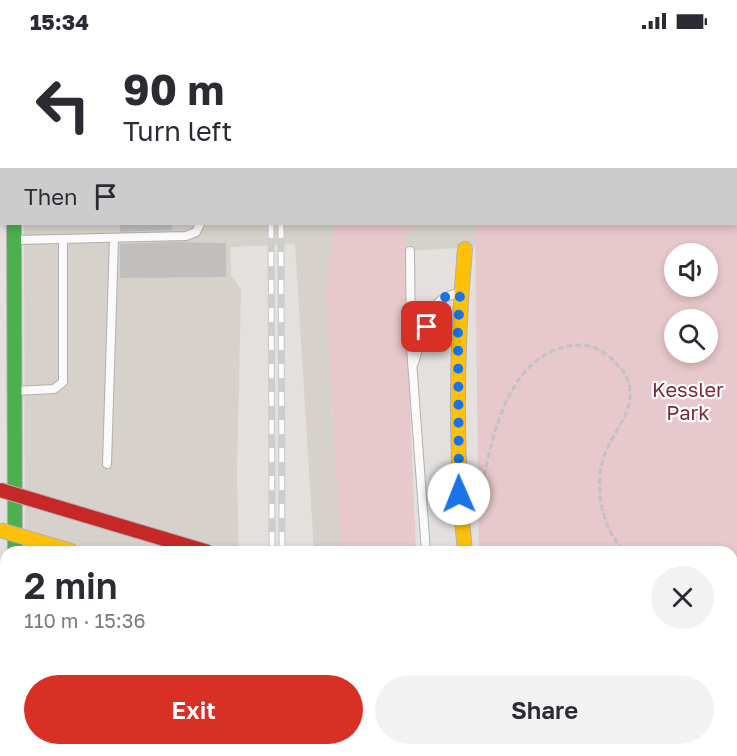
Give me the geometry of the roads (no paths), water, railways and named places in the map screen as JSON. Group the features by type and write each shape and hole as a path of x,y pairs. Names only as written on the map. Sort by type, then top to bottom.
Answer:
{"main road":[{"path":"14,225 15,546"},
{"path":"465,249 460,294 459,461 465,546"},
{"path":"0,490 188,546"},
{"path":"0,530 54,546"}],"lane":[{"path":"14,240 186,236 195,232 199,225"},
{"path":"107,464 114,238"},
{"path":"15,391 54,389 63,382 63,240"},
{"path":"410,251 412,368 426,546"},
{"path":"412,368 435,305 448,294 460,294"}],"railway":[{"path":"271,225 272,546"},
{"path":"281,225 282,546"}],"park label":[{"name":"Kessler Park","path":"688,402"}]}
